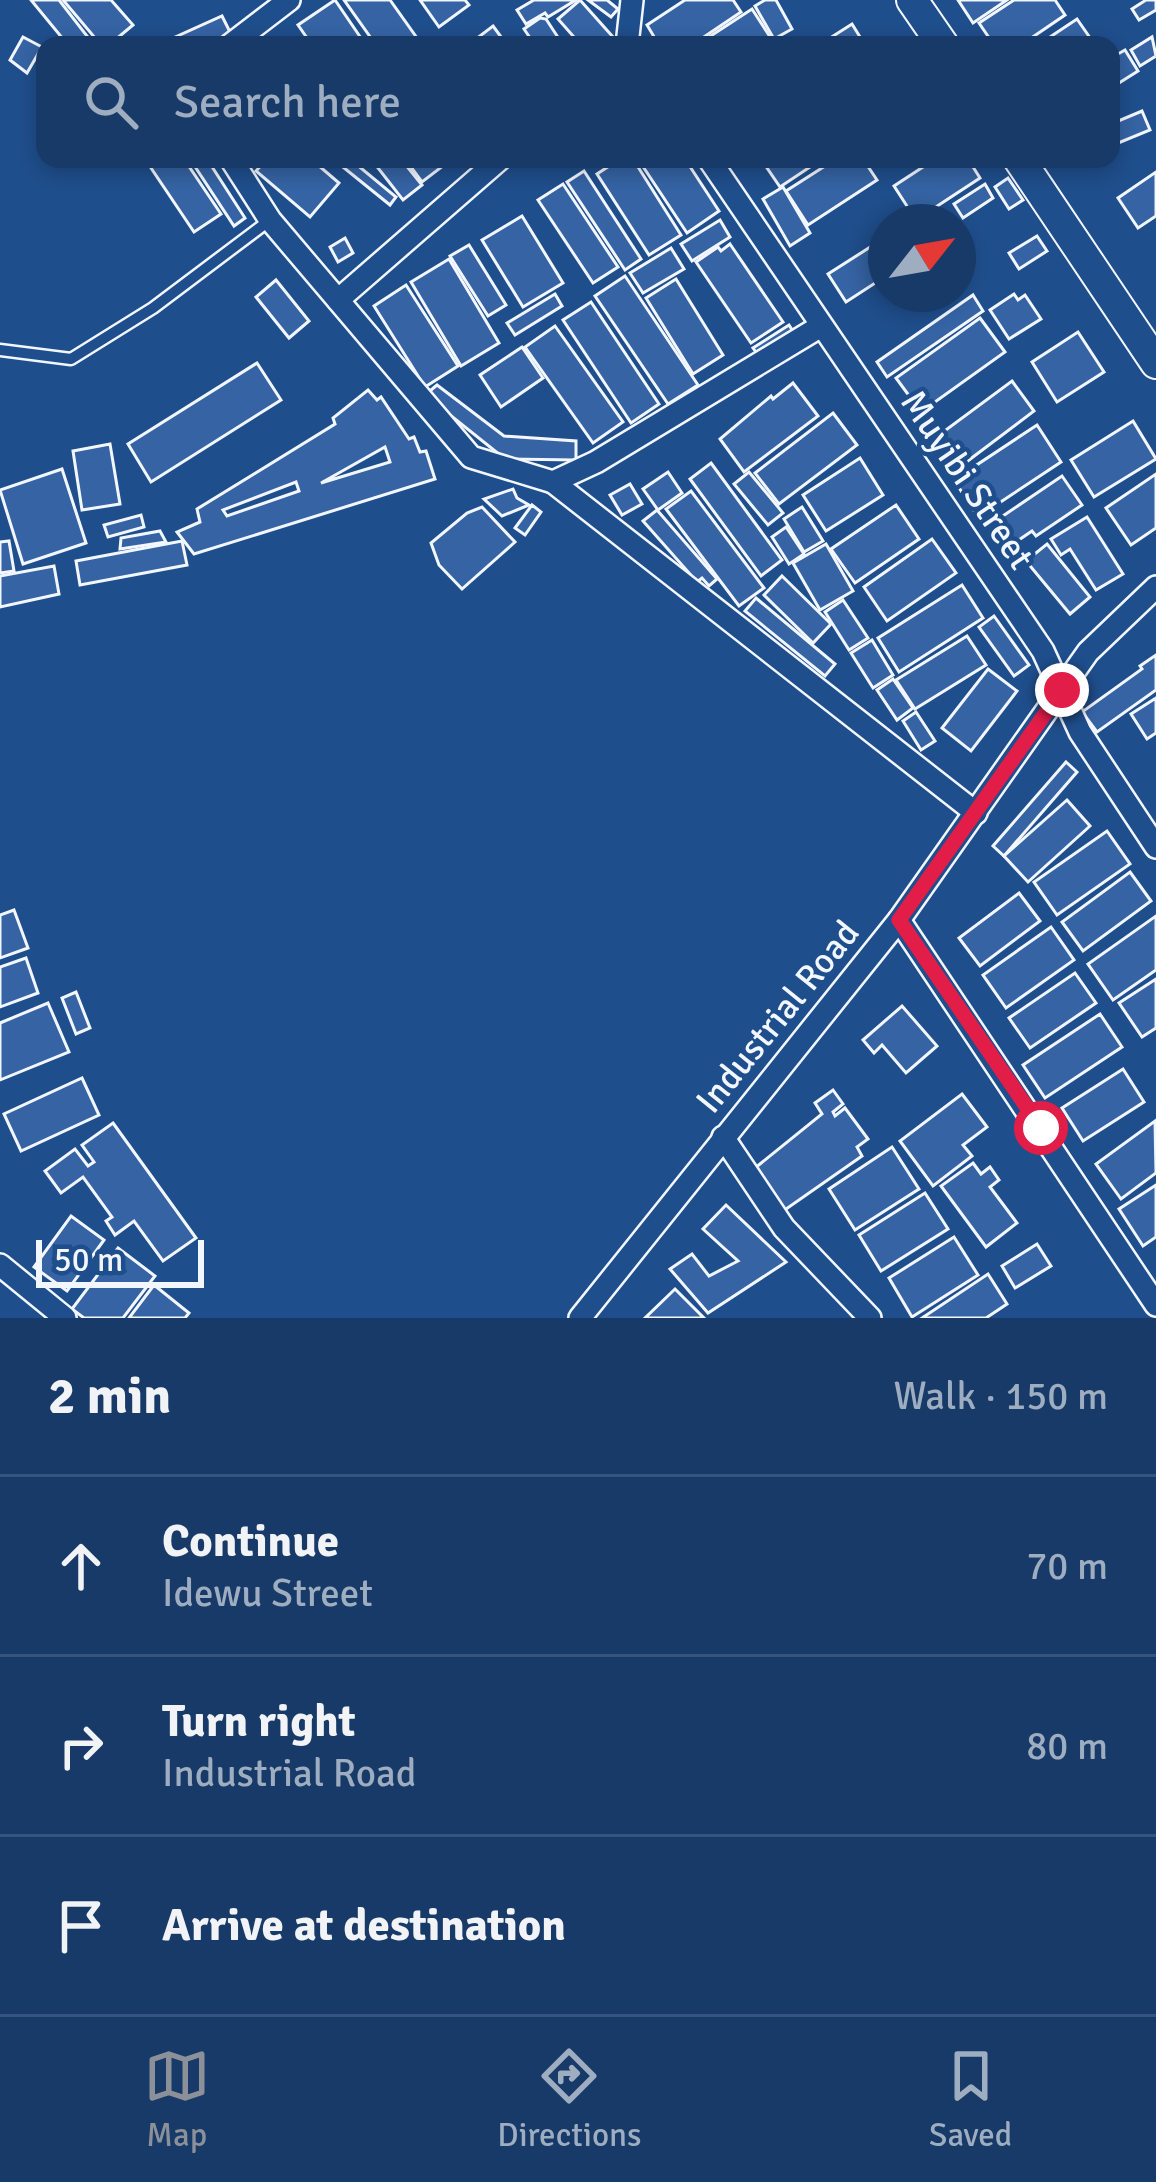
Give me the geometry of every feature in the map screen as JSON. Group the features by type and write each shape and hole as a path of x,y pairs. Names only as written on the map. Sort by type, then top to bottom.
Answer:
{"main road":[{"path":"912,0 937,36"},
{"path":"1025,168 1156,363"}],"street":[{"path":"242,36 289,0"},
{"path":"629,36 632,0"},
{"path":"237,168 270,220 471,457 553,482 976,813"},
{"path":"338,300 490,168"},
{"name":"Muyibi Street","path":"715,168 1043,651 1080,732 1156,847"},
{"path":"553,482 654,428 820,326"},
{"name":"Industrial Road","path":"580,1318 899,920 1088,652 1156,587"},
{"path":"899,920 1156,1305"},
{"path":"724,1137 784,1228 870,1318"},
{"path":"0,1265 65,1318"}],"lane":[{"path":"0,350 71,359 153,308 270,220"}],"building":[{"path":"31,0 59,0 87,36 61,36"},
{"path":"63,0 111,0 133,25 120,36 93,36"},
{"path":"335,0 360,36 306,36 298,25"},
{"path":"344,0 390,0 416,36 370,36"},
{"path":"420,0 465,0 469,5 439,27"},
{"path":"534,0 576,0 526,24 517,10"},
{"path":"580,0 612,36 573,36 558,19"},
{"path":"588,0 607,0 618,9 611,17"},
{"path":"685,0 733,0 741,12 705,36 654,36 647,25"},
{"path":"776,0 792,29 772,36 755,6"},
{"path":"958,0 1007,0 973,23"},
{"path":"1014,0 1055,0 1065,15 1034,36 988,36 979,23"},
{"path":"1156,0 1156,10 1139,20 1132,9"},
{"path":"752,9 769,36 711,36"},
{"path":"222,16 232,36 178,36"},
{"path":"546,19 557,36 529,36 524,29"},
{"path":"1077,19 1089,36 1052,36"},
{"path":"852,24 859,36 833,36"},
{"path":"493,26 500,36 480,36"},
{"path":"23,37 36,44 36,57 27,73 10,60"},
{"path":"1152,37 1156,56 1140,66 1131,50"},
{"path":"1125,50 1138,71 1120,82 1120,53"},
{"path":"1142,111 1150,130 1120,142 1120,120"},
{"path":"151,168 190,168 221,214 194,232"},
{"path":"196,168 213,168 245,218 234,226"},
{"path":"322,168 339,183 310,217 256,171"},
{"path":"344,168 361,168 396,197 390,205"},
{"path":"378,168 408,168 422,185 403,200"},
{"path":"412,168 440,168 422,182"},
{"path":"606,168 639,168 681,235 649,255 597,174"},
{"path":"644,168 691,168 719,211 687,233"},
{"path":"767,168 808,168 780,187"},
{"path":"822,168 869,168 877,180 808,225 786,191"},
{"path":"921,168 974,168 980,178 940,204 906,204 894,186"},
{"path":"584,171 641,259 625,270 567,182"},
{"path":"1156,172 1156,216 1138,228 1118,198"},
{"path":"1008,178 1023,200 1009,209 995,187"},
{"path":"563,184 618,267 593,283 538,200"},
{"path":"985,184 993,198 976,209 976,204 954,204"},
{"path":"783,187 810,233 790,246 763,199"},
{"path":"522,216 563,283 523,307 482,240"},
{"path":"720,220 730,237 692,261 681,244"},
{"path":"1037,236 1047,251 1019,269 1009,253"},
{"path":"345,238 353,253 338,262 330,247"},
{"path":"730,244 783,322 751,343 696,262"},
{"path":"469,245 506,305 488,316 450,256"},
{"path":"671,248 684,269 643,293 630,273"},
{"path":"868,248 868,288 846,302 828,274"},
{"path":"449,259 499,343 461,366 411,282"},
{"path":"625,276 698,385 668,404 595,296"},
{"path":"676,279 723,355 693,374 646,298"},
{"path":"276,280 309,321 289,338 256,297"},
{"path":"406,285 458,366 425,387 374,306"},
{"path":"555,294 562,306 515,335 507,323"},
{"path":"1014,294 1018,300 1025,295 1041,319 1009,339 990,310"},
{"path":"976,300 983,311 887,377 877,362 949,312 976,312"},
{"path":"591,302 659,404 631,423 563,320"},
{"path":"980,318 1005,352 921,412 896,378"},
{"path":"789,325 798,339 763,362 753,348"},
{"path":"555,326 623,422 593,443 525,347"},
{"path":"1078,332 1104,372 1057,402 1032,362"},
{"path":"522,347 543,378 501,407 480,375"},
{"path":"257,363 281,400 151,482 128,444"},
{"path":"1012,381 1034,411 957,469 935,438"},
{"path":"793,383 818,416 744,472 720,439"},
{"path":"437,385 504,436 576,441 576,460 505,459 425,395"},
{"path":"368,390 377,400 381,397 409,439 414,437 420,452 426,451 435,479 194,554 177,532 200,522 197,509 335,424 333,418","holes":["385,447 390,462 321,483","296,482 299,491 227,516 223,510"]},
{"path":"833,413 857,445 779,504 755,473"},
{"path":"1133,421 1156,459 1094,497 1071,460"},
{"path":"1037,425 1061,462 978,517 954,480"},
{"path":"110,444 120,504 82,510 73,451"},
{"path":"860,458 883,495 826,531 803,495"},
{"path":"711,463 782,560 761,576 690,479"},
{"path":"62,469 86,543 23,564 0,490"},
{"path":"668,472 682,493 658,510 643,489"},
{"path":"749,472 783,513 768,525 734,484"},
{"path":"1156,474 1156,528 1131,545 1106,508"},
{"path":"1062,476 1082,505 1036,536 1032,531 1010,546 994,522"},
{"path":"630,484 642,504 622,515 610,495"},
{"path":"513,489 529,505 502,516 484,499"},
{"path":"691,491 764,588 739,606 666,509"},
{"path":"532,505 541,512 525,535 515,528"},
{"path":"896,505 919,539 855,583 831,549"},
{"path":"482,507 515,542 462,589 439,565 431,543 467,513"},
{"path":"802,507 823,541 804,552 784,519"},
{"path":"657,510 717,579 709,586 702,578 697,582 643,521"},
{"path":"141,515 144,527 108,537 104,525"},
{"path":"1087,517 1123,574 1096,590 1070,549 1061,555 1051,539"},
{"path":"786,527 804,554 789,564 772,537"},
{"path":"160,531 166,542 120,549 121,538"},
{"path":"932,539 956,573 887,621 864,587"},
{"path":"9,541 14,571 0,573 0,542"},
{"path":"182,541 187,565 80,585 76,561"},
{"path":"826,544 853,591 820,610 793,563"},
{"path":"1047,544 1090,597 1070,614 1026,561"},
{"path":"54,566 59,594 0,607 0,576"},
{"path":"782,576 831,624 813,643 764,595"},
{"path":"962,585 983,618 899,672 878,638"},
{"path":"756,598 835,664 825,676 745,611"},
{"path":"843,600 868,638 849,650 825,612"},
{"path":"994,616 1029,665 1014,676 979,627"},
{"path":"967,636 986,665 915,709 896,680"},
{"path":"872,640 893,675 873,688 851,653"},
{"path":"1156,655 1156,690 1097,732 1082,712"},
{"path":"988,669 1017,691 971,751 942,728"},
{"path":"893,679 913,708 897,720 877,690"},
{"path":"1156,698 1156,733 1147,739 1131,714"},
{"path":"916,712 935,741 921,750 903,721"},
{"path":"1066,762 1077,772 1004,856 993,846"},
{"path":"1067,800 1090,826 1028,882 1004,856"},
{"path":"1107,831 1130,864 1057,915 1034,882"},
{"path":"1130,872 1151,901 1083,951 1062,922"},
{"path":"1019,893 1040,921 980,966 959,938"},
{"path":"14,910 28,948 0,958 0,915"},
{"path":"1156,916 1156,970 1113,1000 1088,964"},
{"path":"1051,927 1074,960 1006,1008 983,975"},
{"path":"26,958 38,993 0,1007 0,967"},
{"path":"1075,973 1096,1003 1030,1048 1009,1018"},
{"path":"1156,979 1156,1028 1142,1037 1119,1003"},
{"path":"76,992 90,1028 76,1034 62,998"},
{"path":"48,1003 69,1052 0,1080 0,1023"},
{"path":"902,1006 937,1046 906,1073 882,1045 874,1053 863,1040"},
{"path":"1100,1014 1122,1047 1045,1098 1023,1065"},
{"path":"1123,1069 1144,1102 1083,1141 1062,1108"},
{"path":"82,1078 99,1115 21,1151 4,1114"},
{"path":"833,1090 843,1104 833,1112 835,1116 845,1108 868,1139 857,1147 862,1156 779,1214 750,1172 822,1114 815,1103"},
{"path":"962,1094 987,1127 963,1145 972,1156 933,1186 900,1141"},
{"path":"1155,1121 1156,1173 1121,1199 1096,1164"},
{"path":"113,1123 196,1238 163,1261 134,1221 115,1235 106,1221 112,1217 83,1177 61,1193 45,1171 75,1149 88,1166 94,1162 82,1145"},
{"path":"892,1147 919,1189 855,1230 829,1189"},
{"path":"973,1163 981,1174 990,1167 999,1180 990,1187 1017,1223 986,1247 941,1186"},
{"path":"1156,1185 1156,1237 1143,1246 1119,1209"},
{"path":"925,1193 948,1229 881,1271 859,1235"},
{"path":"726,1205 786,1262 708,1313 670,1269 692,1254 709,1276 738,1261 703,1229"},
{"path":"71,1216 104,1240 67,1291 34,1267"},
{"path":"954,1237 978,1275 912,1317 889,1278"},
{"path":"1037,1244 1051,1266 1015,1288 1002,1266"},
{"path":"118,1248 155,1276 123,1318 84,1318 72,1309"},
{"path":"988,1274 1007,1304 986,1318 922,1318"},
{"path":"154,1285 189,1313 185,1318 129,1318"},
{"path":"675,1289 704,1318 645,1318"}],"route":[{"path":"1041,1128 899,920 1062,690"}]}
